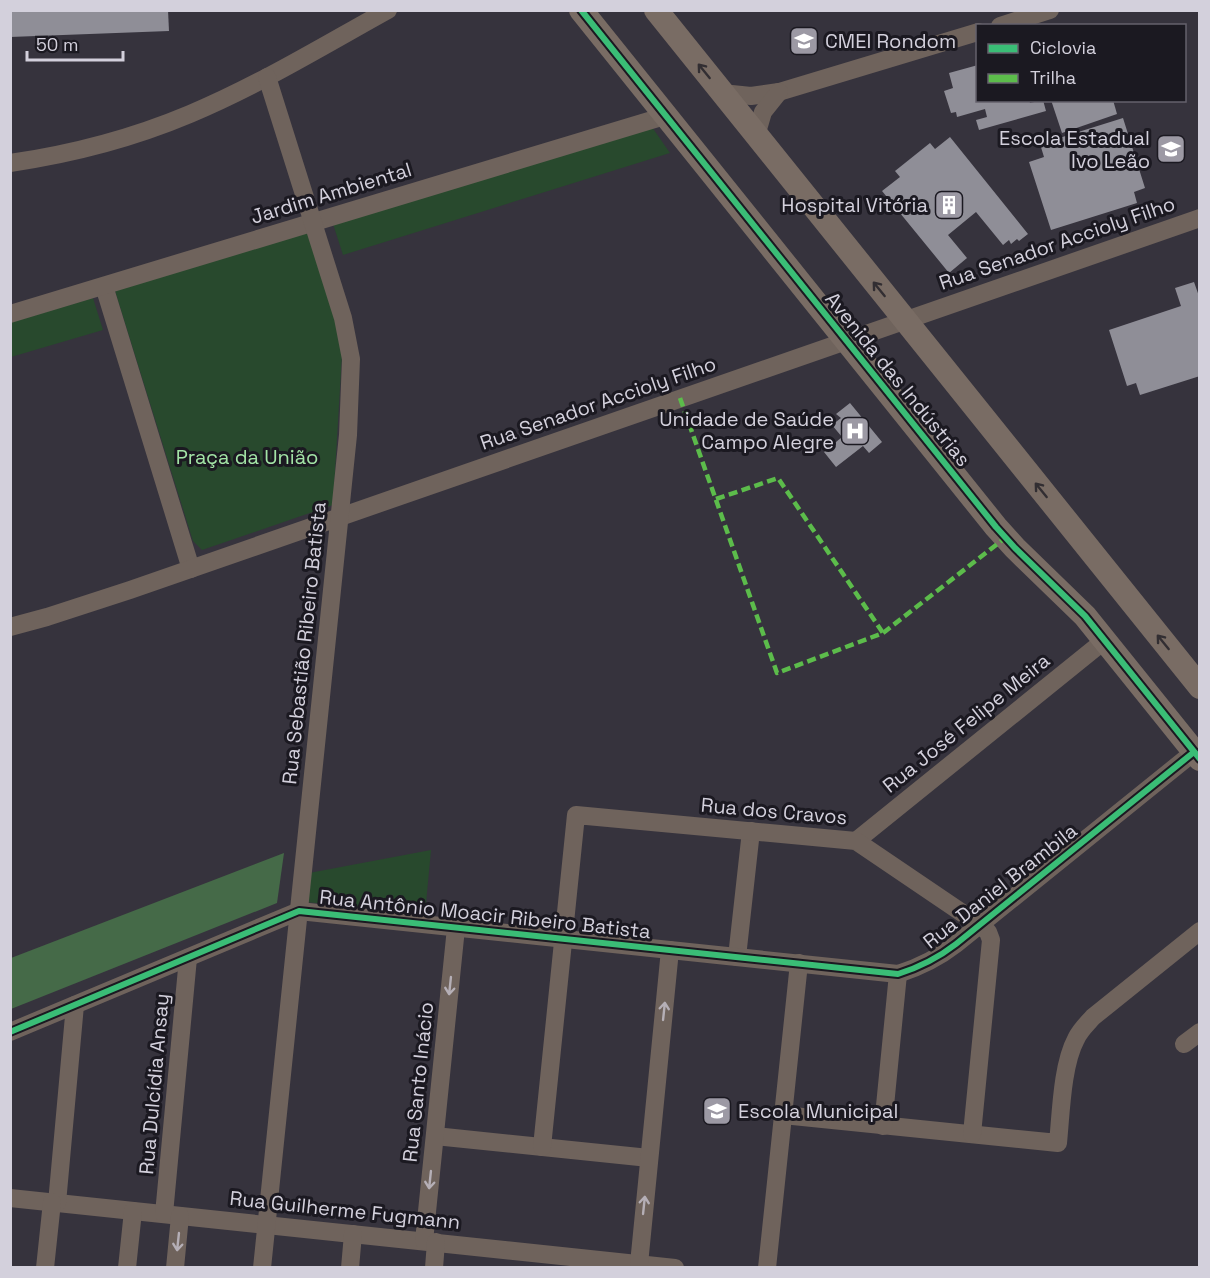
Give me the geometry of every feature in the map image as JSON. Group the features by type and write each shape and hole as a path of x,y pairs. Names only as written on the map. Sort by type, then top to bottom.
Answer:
{"main road":[{"name":"Avenida das Indústrias","path":"581,10 996,527 1085,616 1197,755"},
{"path":"656,10 1200,687"}],"street":[{"path":"10,163 67,153 131,136 188,115 230,96 388,10"},
{"path":"1006,24 1050,10"},
{"path":"722,93 751,96 779,92 976,33"},
{"name":"Rua Sebastião Ribeiro Batista","path":"262,1268 350,412 351,359 337,298 267,76"},
{"path":"756,136 763,112 779,92"},
{"name":"Jardim Ambiental","path":"10,314 665,116"},
{"name":"Rua Senador Accioly Filho","path":"10,627 93,602 1200,218"},
{"path":"104,286 191,568"},
{"name":"Rua José Felipe Meira","path":"856,841 1105,640"},
{"name":"Rua Daniel Brambila","path":"799,963 898,974 928,963 1197,755"},
{"name":"Rua dos Cravos","path":"563,939 576,814 856,841 980,925"},
{"path":"737,957 751,831"},
{"name":"Rua Antônio Moacir Ribeiro Batista","path":"10,1032 298,911 799,963"},
{"path":"972,1134 991,940 988,932 980,925"},
{"name":"Rua Santo Inácio","path":"434,1268 430,1242 435,1136 456,928"},
{"path":"783,1115 1058,1143 1069,1056 1075,1040 1093,1017 1200,931"},
{"path":"542,1147 563,939"},
{"path":"639,1264 670,950"},
{"name":"Rua Dulcídia Ansay","path":"175,1268 172,1215 188,958"},
{"path":"767,1268 799,963"},
{"path":"883,1126 898,974"},
{"path":"45,1268 75,1005"},
{"path":"1184,1044 1200,1032"},
{"path":"435,1136 649,1158"},
{"name":"Rua Guilherme Fugmann","path":"10,1198 430,1242 515,1259 639,1264 675,1268"},
{"path":"127,1268 133,1211"},
{"path":"350,1268 353,1234"}],"green space":[{"path":"652,127 670,153 343,255 333,224"},
{"name":"Praça da União","path":"311,231 330,293 342,355 333,505 202,550 193,541 115,291"},
{"path":"93,298 103,330 11,357 11,322"},
{"path":"431,850 425,914 306,902 309,873"},
{"path":"284,853 277,903 11,1009 11,958"}],"building":[{"path":"10,10 168,10 169,31 10,37"},
{"path":"976,66 976,102 1044,102 1046,111 979,130 976,120 987,117 985,109 957,117 956,112 951,113 944,91 953,88 949,73"},
{"path":"1052,102 1114,102 1117,114 1062,133"},
{"path":"1123,118 1145,188 1134,192 1137,203 1051,230 1029,162 1044,157 1040,144"},
{"name":"Hospital Vitória","path":"950,137 1028,234 1019,241 1017,239 1011,244 1009,240 1003,245 976,212 948,235 967,258 949,273 882,191 900,177 895,171 930,143 935,149"},
{"path":"1194,282 1200,299 1200,376 1140,395 1136,383 1127,386 1109,330 1181,306 1175,288"},
{"name":"Unidade de Saúde Campo Alegre","path":"850,403 882,442 869,453 863,446 836,467 824,452 842,437 832,425 841,418 836,414"}],"marked path":[{"path":"680,398 777,673 883,633 1005,538"},
{"path":"716,499 778,478 883,633"}],"cycle path":[{"path":"581,10 996,527 1085,616 1200,759"},
{"path":"10,1032 299,911 898,974 928,962 956,944 1194,752"}],"place":[{"name":"CMEI Rondom","path":"804,41"},
{"name":"Escola Estadual Ivo Leão","path":"1171,149"},
{"name":"Hospital Vitória","path":"949,205"},
{"name":"Unidade de Saúde Campo Alegre","path":"855,431"},
{"name":"Escola Municipal","path":"717,1111"}]}
